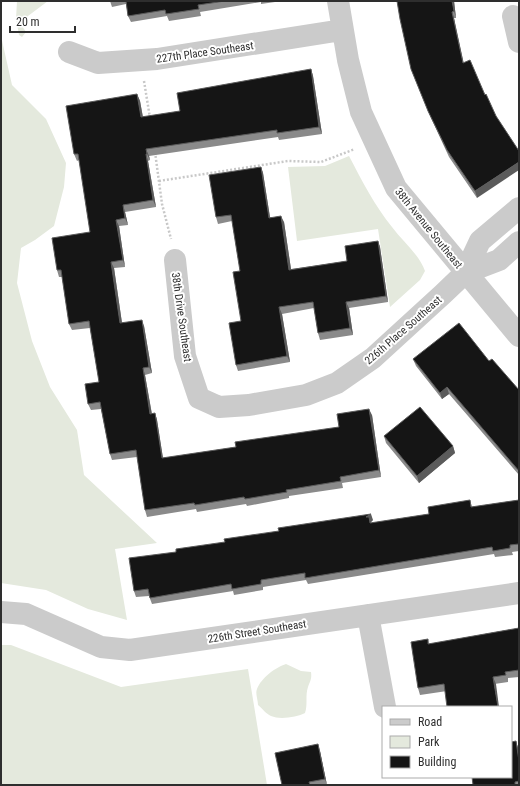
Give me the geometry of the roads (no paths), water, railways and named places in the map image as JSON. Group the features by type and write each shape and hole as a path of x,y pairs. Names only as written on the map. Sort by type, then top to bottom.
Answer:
{"street":[{"name":"38th Avenue Southeast","path":"338,1 342,30 361,112 396,188 519,336"},
{"path":"513,16 519,42"},
{"name":"227th Place Southeast","path":"69,52 98,63 141,60 260,44 342,30"},
{"name":"226th Place Southeast","path":"466,273 480,241 519,208"},
{"name":"226th Place Southeast","path":"199,398 219,407 249,405 306,395 337,383 373,358 466,273 499,260 519,242"},
{"name":"38th Drive Southeast","path":"175,260 185,356 199,398"},
{"name":"226th Street Southeast","path":"1,612 26,614 101,647 130,650 519,593"},
{"path":"368,615 385,706"}]}
